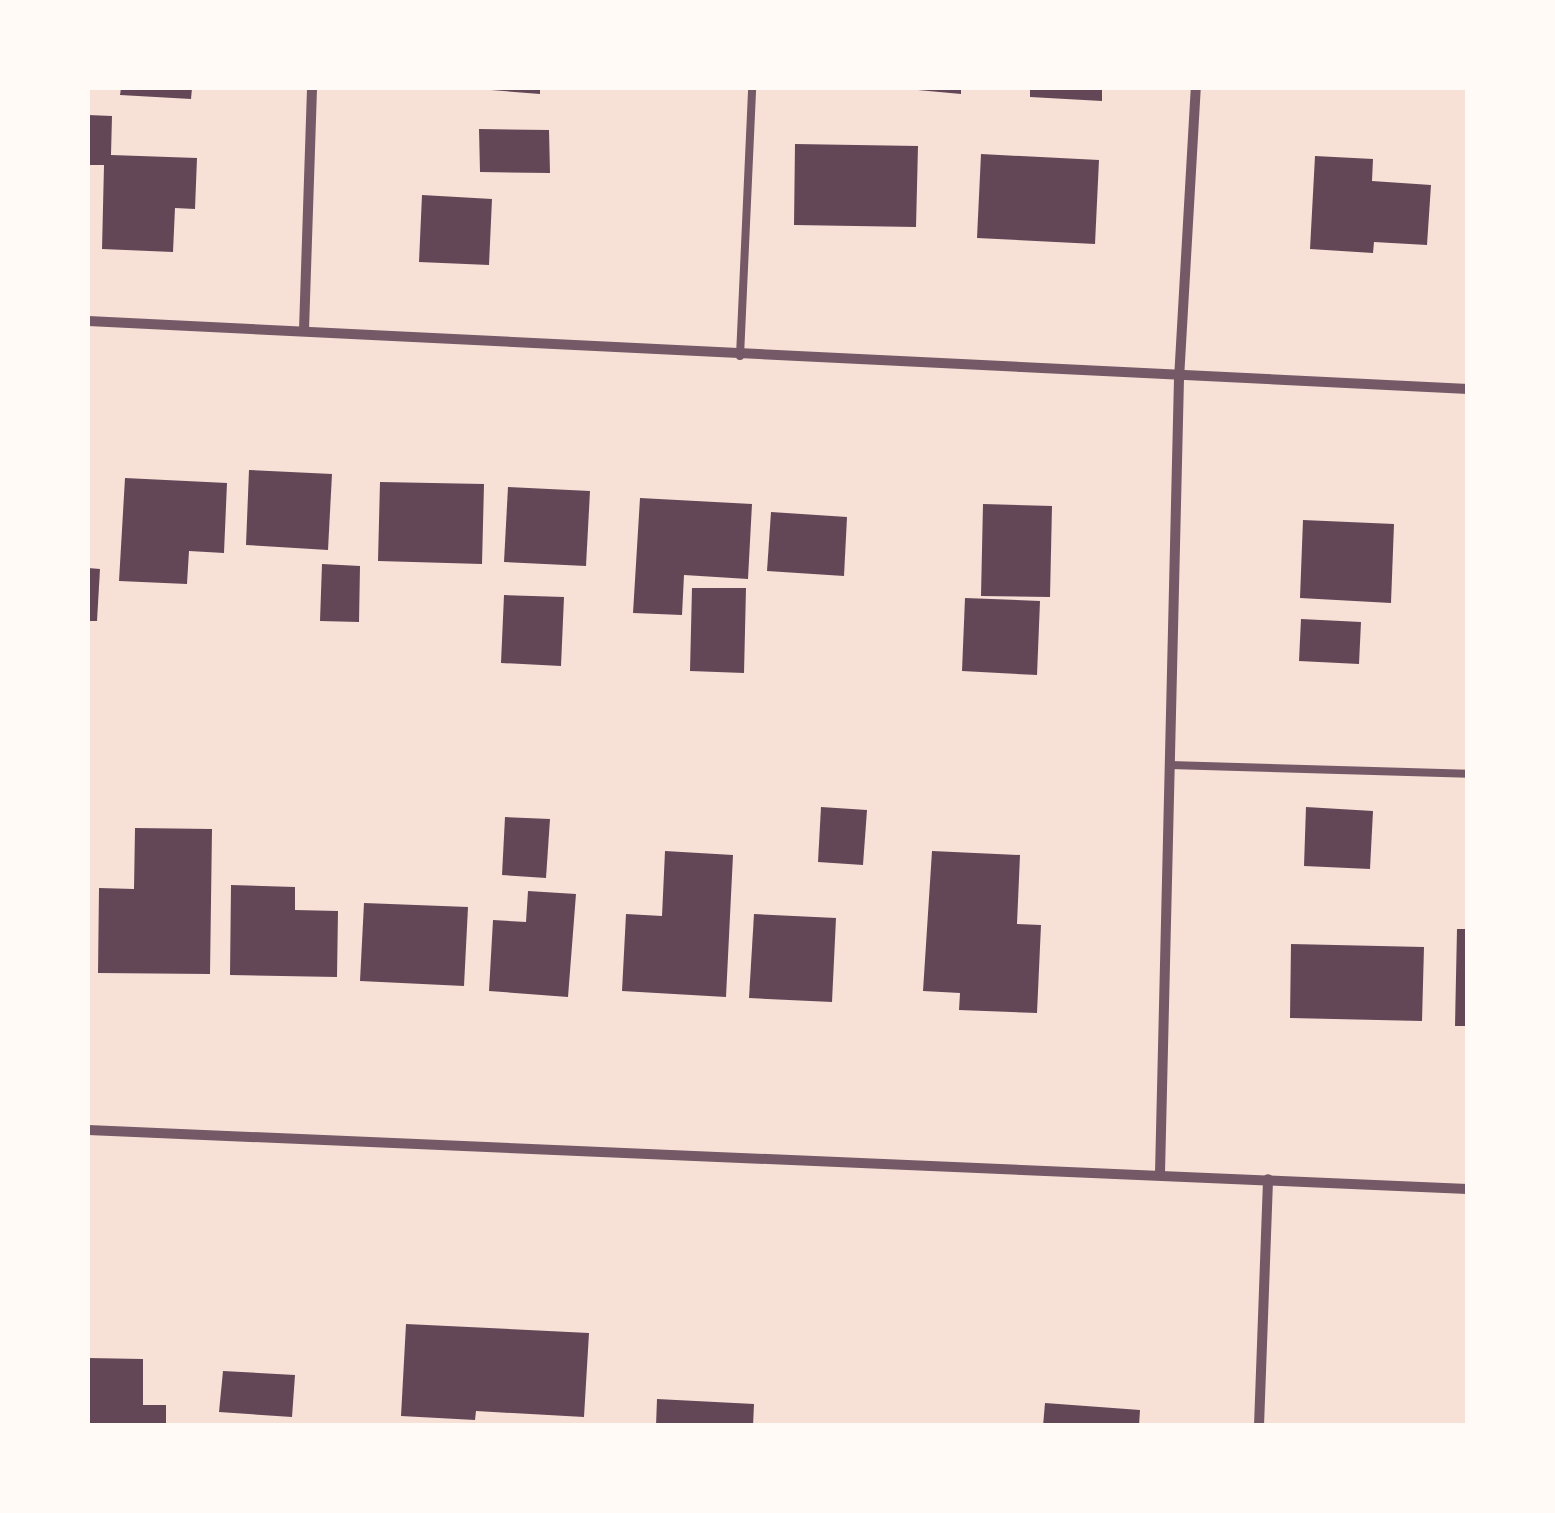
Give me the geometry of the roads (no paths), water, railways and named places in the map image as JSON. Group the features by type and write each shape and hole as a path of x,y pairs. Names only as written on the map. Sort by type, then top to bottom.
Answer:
{"street":[{"path":"304,330 312,88"},
{"path":"1160,1173 1179,379 1196,88"},
{"path":"88,321 1179,379 1468,389"},
{"path":"88,1130 1468,1189"},
{"path":"1259,1426 1268,1179"}],"lane":[{"path":"740,356 752,88"},
{"path":"1170,765 1468,774"}]}
